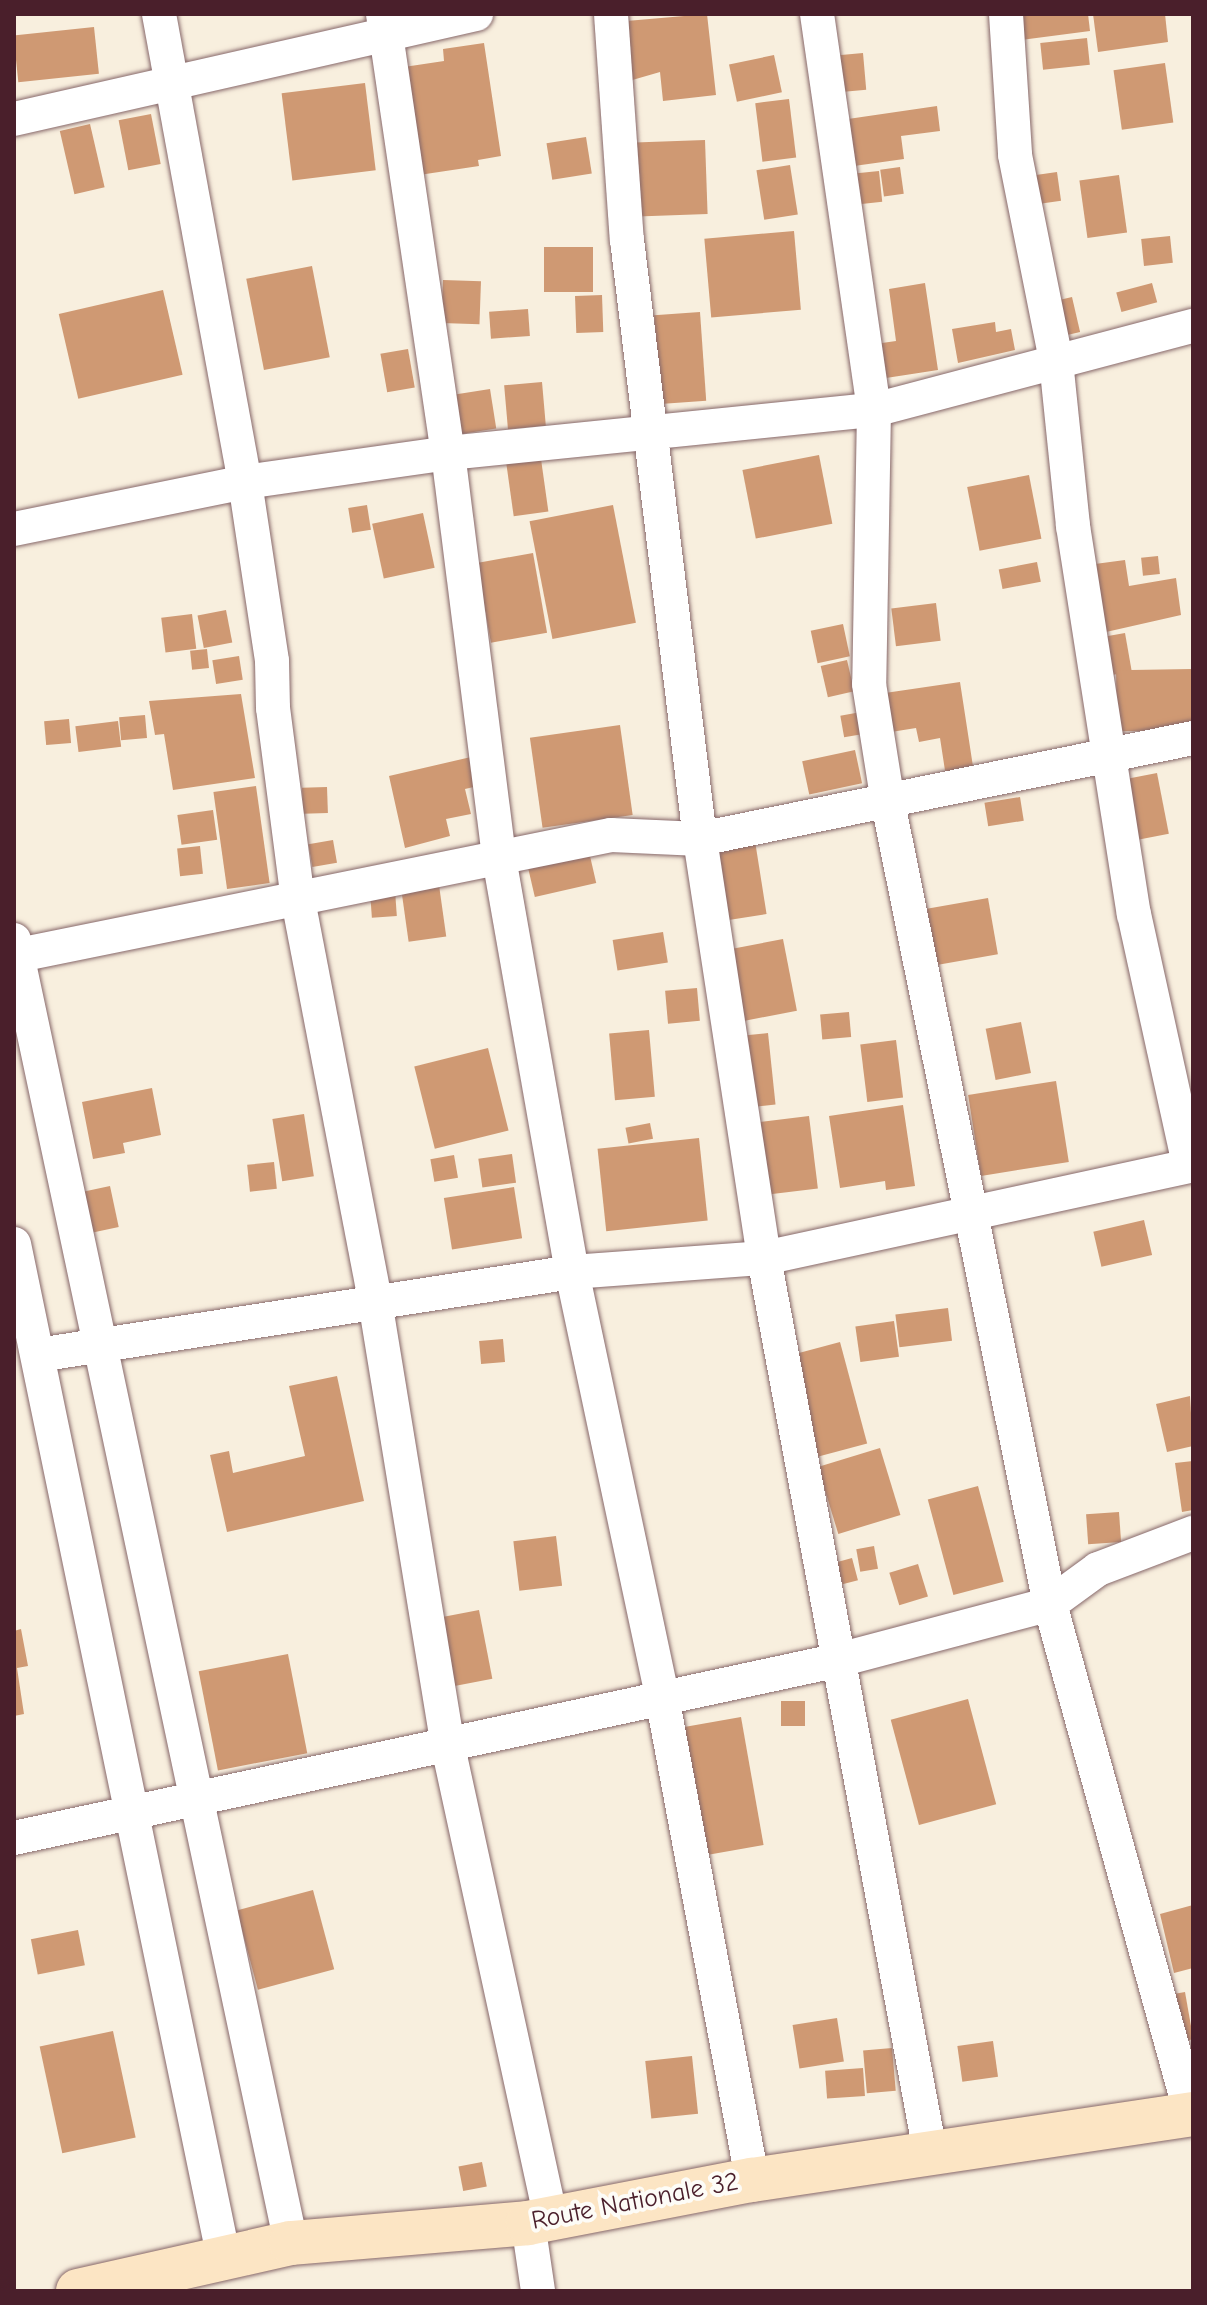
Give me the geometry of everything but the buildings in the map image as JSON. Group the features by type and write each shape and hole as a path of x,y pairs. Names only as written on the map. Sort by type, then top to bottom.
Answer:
{"street":[{"path":"159,14 245,482 272,661 273,708 298,900 375,1301 447,1742 540,2221 538,2291"},
{"path":"14,119 170,83 385,23 476,14"},
{"path":"611,14 627,240 700,839 764,1258 835,1661 930,2152"},
{"path":"817,14 874,410 869,684 888,803 1050,1604 1192,2114"},
{"path":"38,1355 100,1342 572,1272 764,1258 1191,1165 1134,914 1073,526 1056,361 1015,155 1006,14"},
{"path":"385,23 448,453 499,858 572,1272 662,1697 752,2180"},
{"path":"14,529 245,482 448,453 874,410 1193,326"},
{"path":"291,2243 15,950 298,900 611,835 700,839 888,803 1193,738"},
{"path":"14,1244 20,1304 38,1355 224,2259"},
{"path":"14,1838 196,1795 835,1661 1050,1604 1098,1569 1193,1533"},
{"name":"Route Nationale 32","path":"78,2291 291,2243 540,2221 752,2180 1192,2114"}]}
